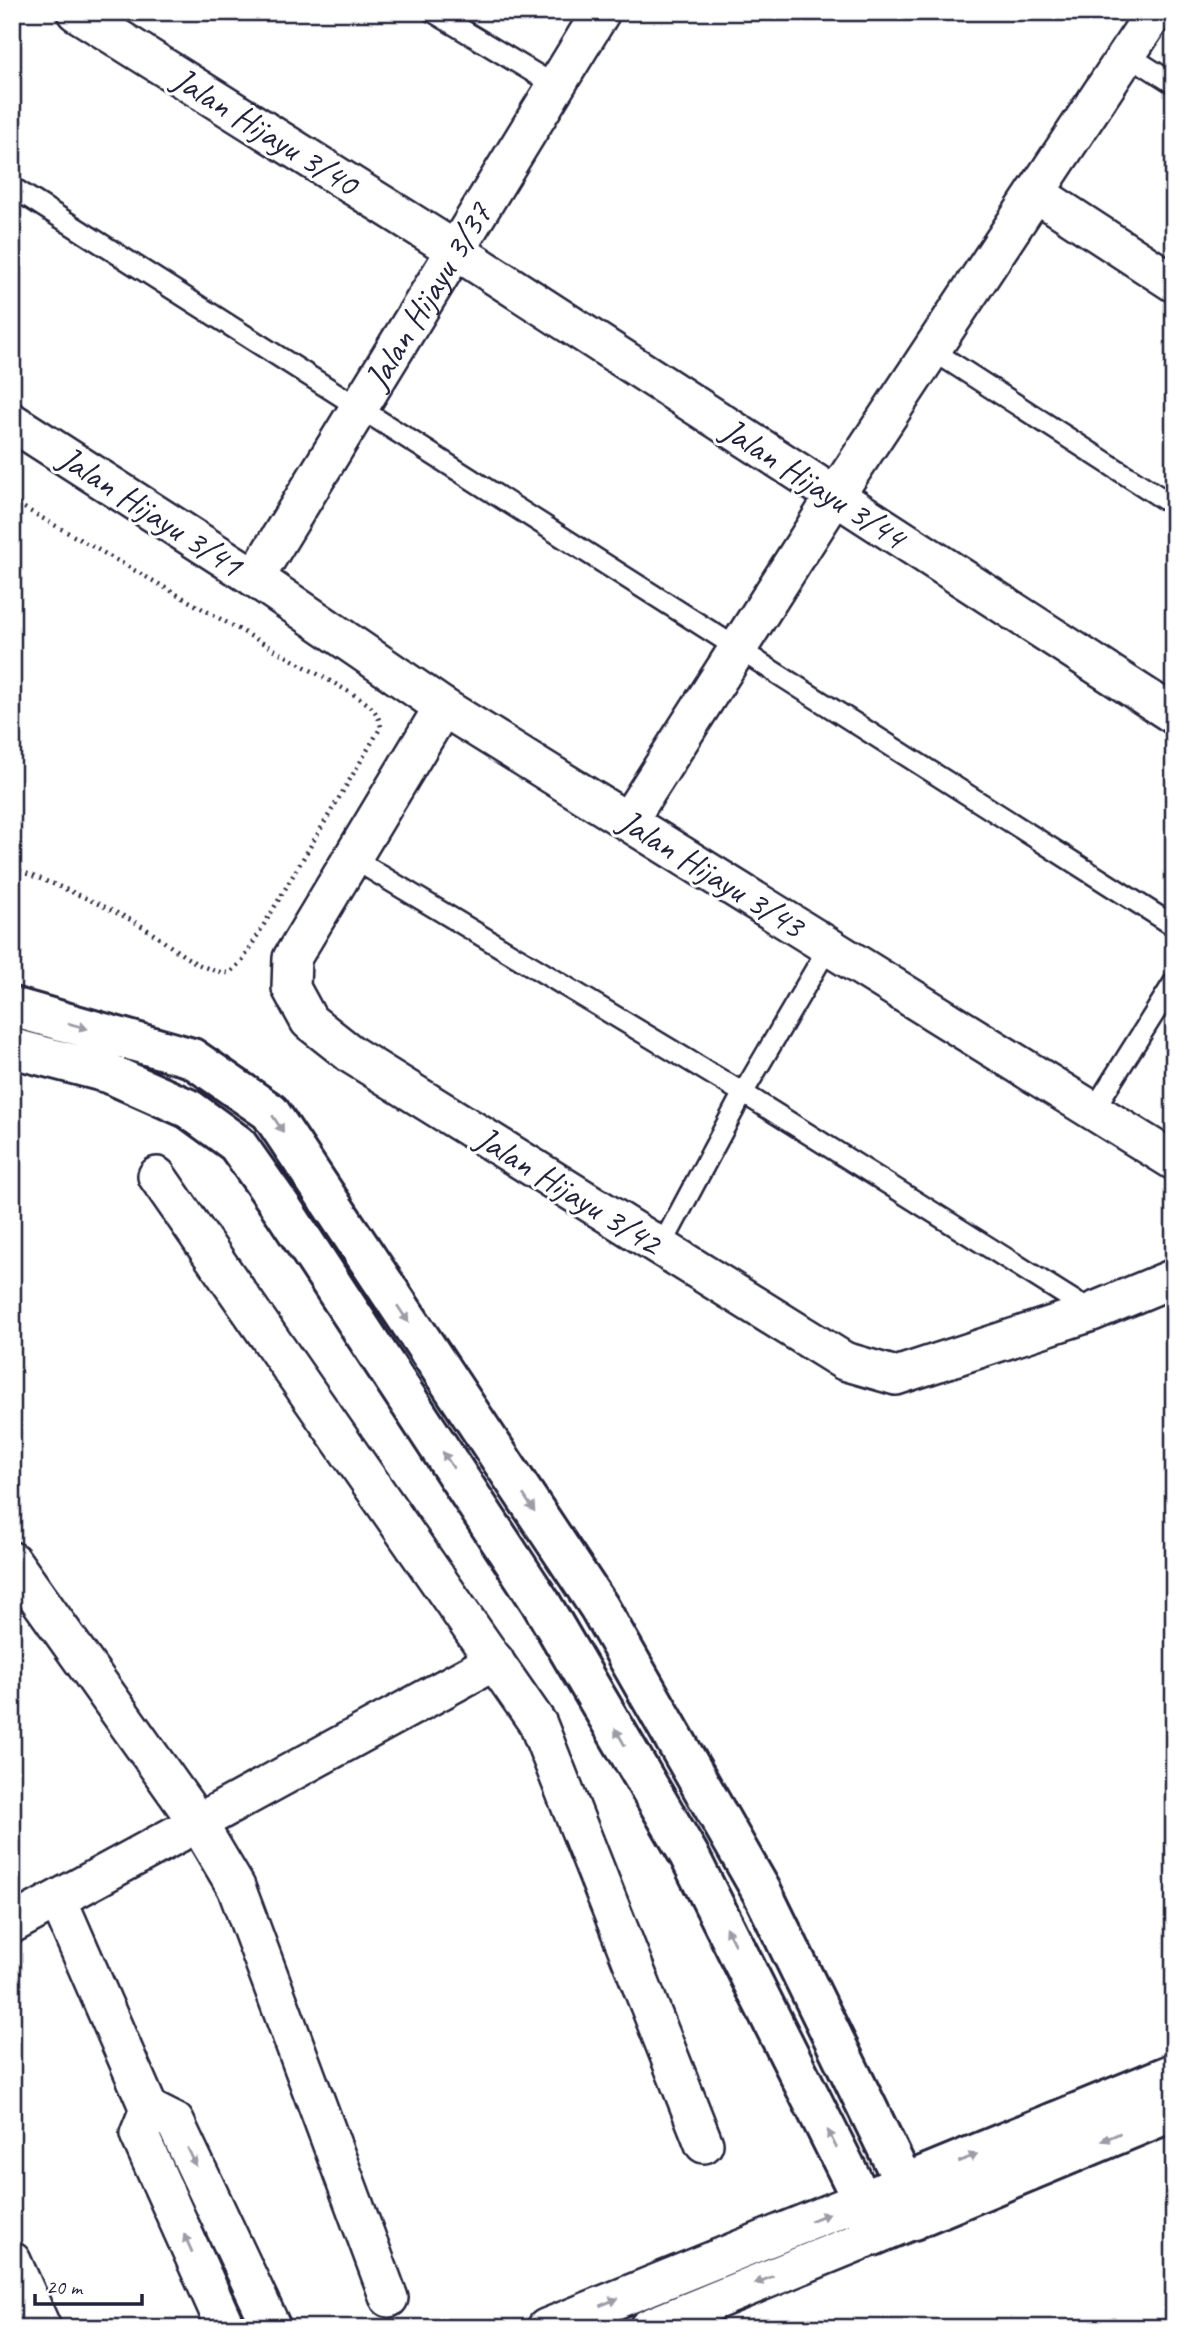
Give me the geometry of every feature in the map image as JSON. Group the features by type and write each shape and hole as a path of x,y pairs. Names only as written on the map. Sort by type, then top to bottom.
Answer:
{"street":[{"name":"Jalan Hijayu 3/40","path":"76,12 455,250"},
{"name":"Jalan Hijayu 3/37","path":"255,578 601,12"},
{"path":"628,821 835,496 1155,12"},
{"path":"1036,193 1174,283"},
{"name":"Jalan Hijayu 3/44","path":"455,250 1174,715"},
{"name":"Jalan Hijayu 3/41","path":"12,422 255,578"},
{"name":"Jalan Hijayu 3/43","path":"255,578 443,707 1174,1161"},
{"name":"Jalan Hijayu 3/42","path":"443,707 292,958 291,988 309,1021 352,1055 844,1361 896,1376 1092,1312 1174,1278"},
{"path":"12,1007 192,1058 270,1112 599,1607 763,1894 910,2202"},
{"path":"12,1048 108,1073 189,1109 237,1144 284,1211 541,1603 689,1855 868,2218"},
{"path":"157,1176 538,1724 704,2144"},
{"path":"12,1562 198,1823 236,1887 389,2298"},
{"path":"12,1924 495,1661"},
{"path":"58,1900 149,2109 175,2122 272,2328"},
{"path":"910,2202 1174,2073"},
{"path":"149,2109 139,2134 226,2328"},
{"path":"546,2328 1174,2111"},
{"path":"648,2328 868,2218"},
{"path":"12,2261 42,2328"}],"lane":[{"path":"433,12 556,86"},
{"path":"1127,54 1174,84"},
{"path":"12,187 1174,926"},
{"path":"932,349 1174,506"},
{"path":"352,858 743,1093 1092,1312"},
{"path":"661,1247 743,1093 828,946"},
{"path":"1093,1111 1174,982"}],"path":[{"path":"12,501 353,694 379,715 381,727 243,961 229,973 215,972 195,962 134,921 69,889 12,869"}]}
